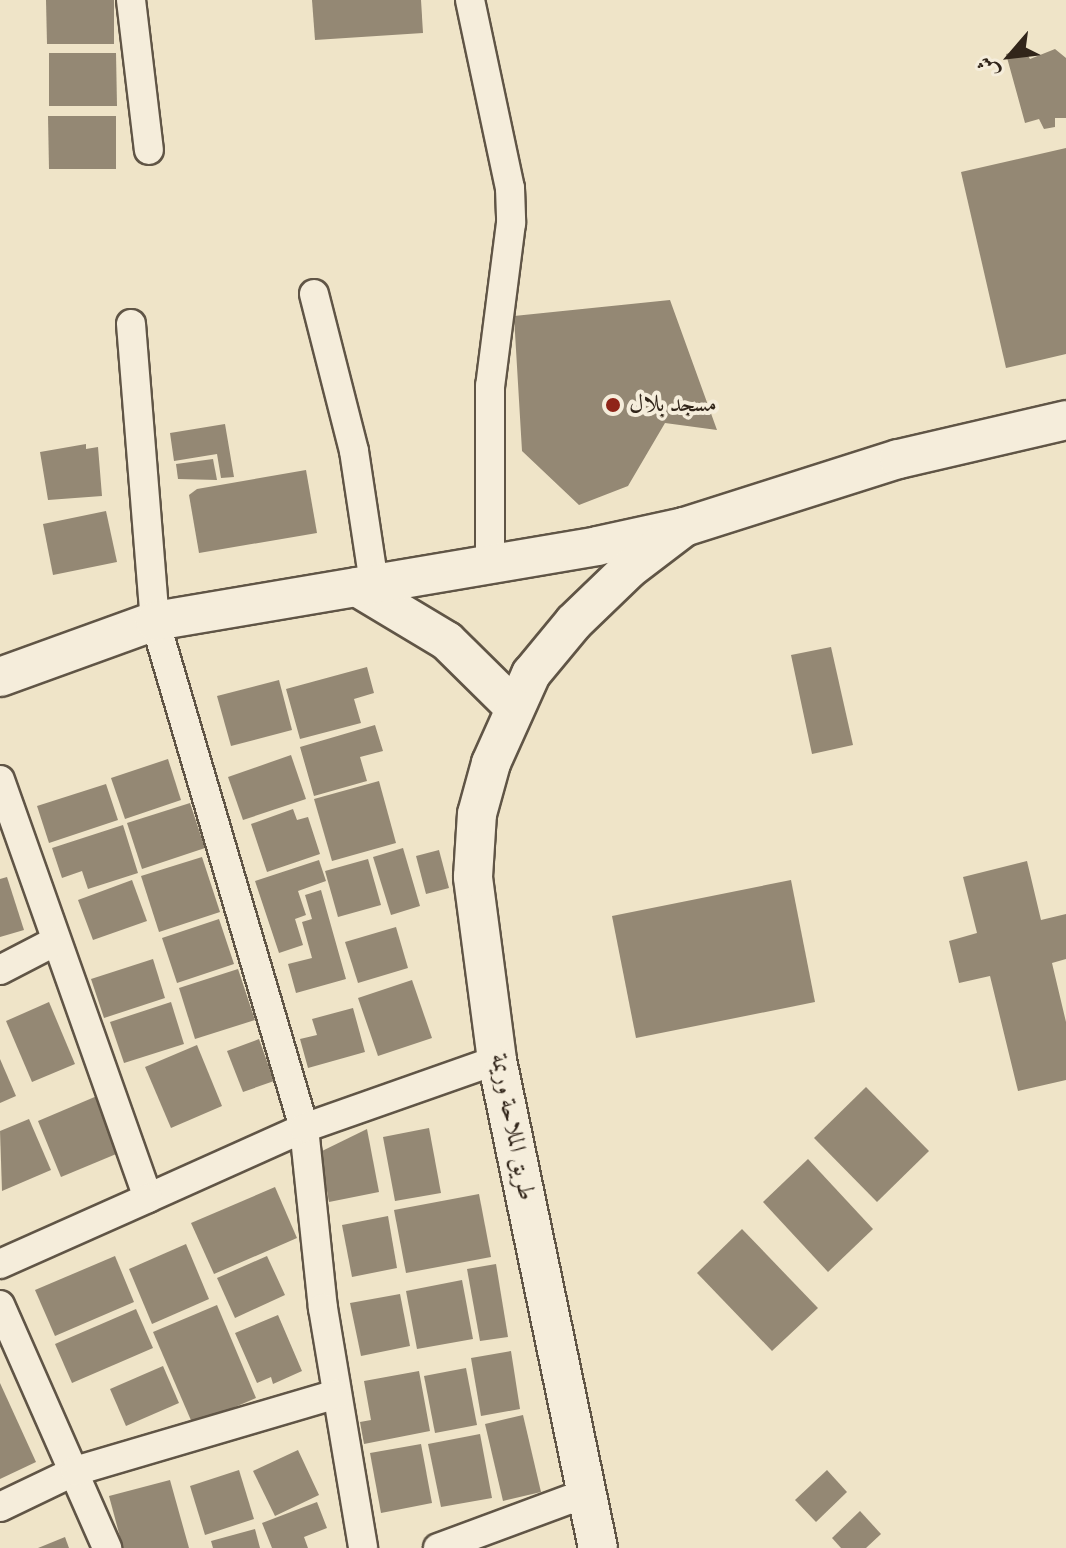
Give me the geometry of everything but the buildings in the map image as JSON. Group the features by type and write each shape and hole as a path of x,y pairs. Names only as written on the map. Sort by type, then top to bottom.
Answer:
{"street":[{"path":"131,0 149,150"},
{"path":"470,0 510,188 511,223 490,386 490,564"},
{"path":"314,294 354,451 366,585"},
{"path":"131,324 155,621 304,1128 336,1394 363,1548"},
{"path":"0,677 155,621 490,564 684,527 796,488 1066,420"},
{"name":"طريق الملاحة وريمة","path":"598,1548 497,1060 473,877 477,814 515,708 531,674 574,622 629,569 684,527"},
{"path":"366,585 447,641 515,708"},
{"path":"0,780 148,1198"},
{"path":"0,970 56,941"},
{"path":"0,1264 304,1128 497,1060"},
{"path":"0,1305 107,1548"},
{"path":"0,1507 75,1471 336,1394"},
{"path":"438,1548 587,1493"}],"place":[{"name":"مسجد بلال","path":"613,405"}]}
